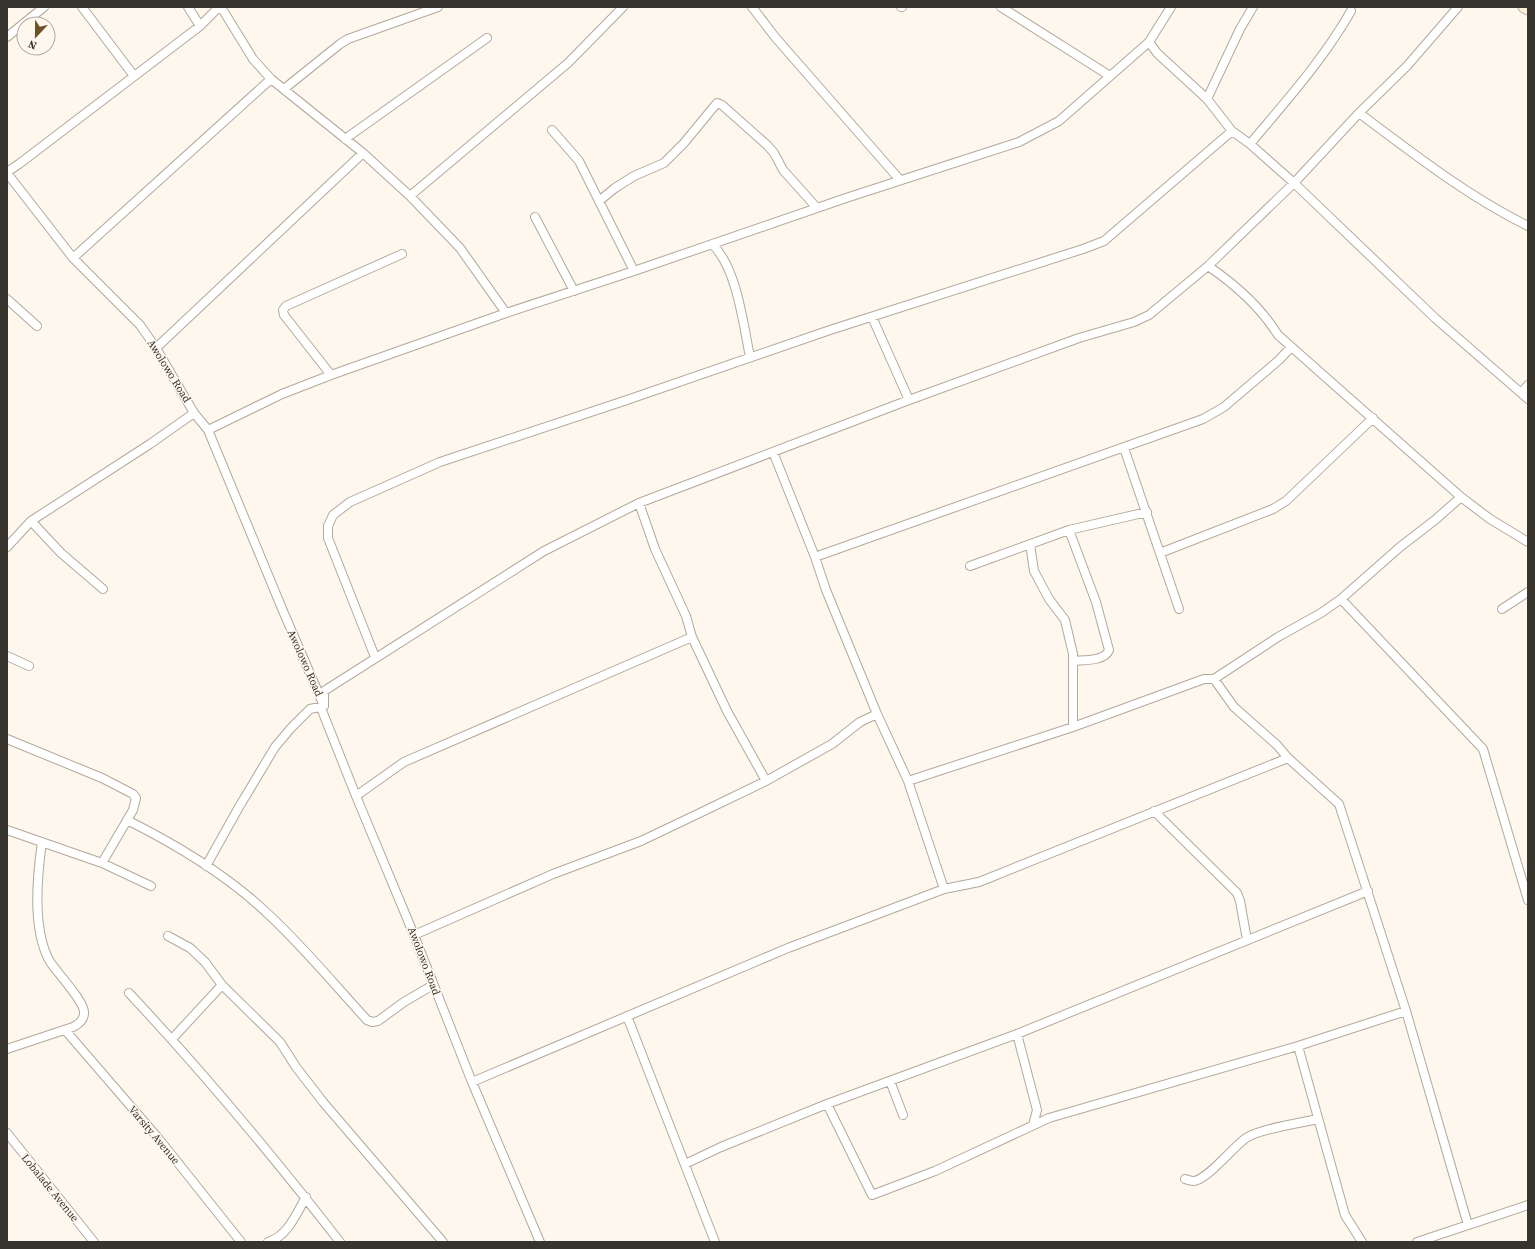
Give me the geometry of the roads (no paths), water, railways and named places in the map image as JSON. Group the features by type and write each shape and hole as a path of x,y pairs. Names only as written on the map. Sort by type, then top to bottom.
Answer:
{"street":[{"path":"7,37 44,7"},
{"path":"82,7 134,76"},
{"path":"188,7 200,26"},
{"path":"7,172 200,26 220,7 253,59 271,79 363,153 410,196 460,248 506,313"},
{"path":"284,89 348,39 438,7"},
{"path":"410,196 568,63 623,7"},
{"path":"752,7 775,37 900,180"},
{"path":"1001,7 1110,76"},
{"path":"208,430 282,394 331,375 506,313 900,180 1019,142 1059,121 1149,42 1171,7"},
{"path":"1207,99 1240,29 1253,7"},
{"path":"206,866 239,807 276,746 310,709 324,706 324,691 375,657 544,551 639,502 909,400 1079,338 1134,322 1148,315 1208,266 1294,183 1359,113 1407,66 1458,7"},
{"path":"1524,7 1528,9"},
{"path":"1250,144 1313,68 1351,11"},
{"path":"345,139 487,38"},
{"path":"1149,42 1157,53 1207,99 1232,131 1250,144 1294,183 1435,318 1528,399"},
{"path":"73,258 271,79"},
{"path":"599,201 614,188 634,176 664,163 684,143 717,103 722,105 767,145 774,153 783,170 817,208"},
{"path":"1359,113 1431,167 1508,217 1528,226"},
{"path":"552,130 579,161 634,271"},
{"path":"375,657 328,538 328,526 333,515 350,502 440,462 624,401 750,357 1104,241 1232,131"},
{"path":"156,348 363,153"},
{"name":"Awolowo Road","path":"7,172 73,258 130,313 140,325 156,348 194,413 208,430 324,706 321,708 356,796 414,935 472,1082 540,1242"},
{"path":"536,217 574,291"},
{"path":"720,252 733,237"},
{"path":"712,244 720,252 734,283 750,357"},
{"path":"331,375 284,315 283,310 286,306 402,254"},
{"path":"1208,266 1229,280 1246,295 1278,335 1461,497 1490,519 1528,542"},
{"path":"7,299 37,326"},
{"path":"872,317 909,400"},
{"path":"815,557 1203,419 1224,407 1292,347"},
{"path":"1521,393 1528,385"},
{"path":"7,548 31,521 150,444 194,413"},
{"path":"1160,553 1272,509 1286,501 1373,418"},
{"path":"1124,448 1179,609"},
{"path":"773,452 815,557 826,590 877,714 908,781 944,889"},
{"path":"908,781 1073,726 1204,679 1214,679 1278,636 1321,613 1340,599 1461,497"},
{"path":"639,502 655,549 686,616 692,636 727,711 766,781"},
{"path":"970,566 1069,530 1147,512"},
{"path":"31,521 61,553 103,589"},
{"path":"1069,530 1096,602 1109,650 1107,654 1101,658 1074,661"},
{"path":"1030,544 1034,572 1049,599 1065,620 1074,661 1073,726"},
{"path":"1502,610 1528,592"},
{"path":"1340,599 1484,749 1528,900"},
{"path":"356,796 404,762 692,636"},
{"path":"7,656 28,666"},
{"path":"1214,679 1234,707 1277,745 1288,758 1339,804 1406,1012 1468,1225"},
{"path":"414,935 553,874 641,841 766,781 832,744 860,722 877,714"},
{"path":"7,739 102,778 133,794 136,798 136,804 102,863"},
{"path":"472,1082 788,948 944,889 979,882 1288,758"},
{"path":"1154,811 1237,893 1240,901 1247,940"},
{"path":"127,820 160,836 240,890 266,912 303,948 367,1020 372,1022 378,1021 404,1002 433,985"},
{"path":"7,830 102,863 150,886"},
{"path":"7,1049 65,1030 80,1023 84,1012 83,1008 63,978 50,961 42,945 38,923 38,872 42,842"},
{"path":"685,1164 721,1147 827,1104 1017,1034 1368,891"},
{"path":"168,936 190,948 205,962 222,985 280,1042 296,1067 323,1102 443,1242"},
{"path":"172,1039 222,985"},
{"path":"128,993 172,1039 306,1197 340,1242"},
{"path":"827,1104 872,1195 935,1171 1049,1118 1298,1046 1406,1012"},
{"path":"626,1016 715,1242"},
{"name":"Varsity Avenue","path":"65,1030 159,1139 241,1242"},
{"path":"1017,1034 1037,1110 1033,1125"},
{"path":"1298,1046 1345,1215 1362,1242"},
{"path":"890,1081 903,1115"},
{"path":"1037,1110 1049,1118"},
{"path":"1185,1179 1192,1181 1199,1179 1213,1169 1228,1153 1247,1137 1318,1119"},
{"name":"Lobalade Avenue","path":"7,1133 94,1242"},
{"path":"268,1242 275,1240 285,1232 306,1197"},
{"path":"1417,1242 1528,1205"}]}
